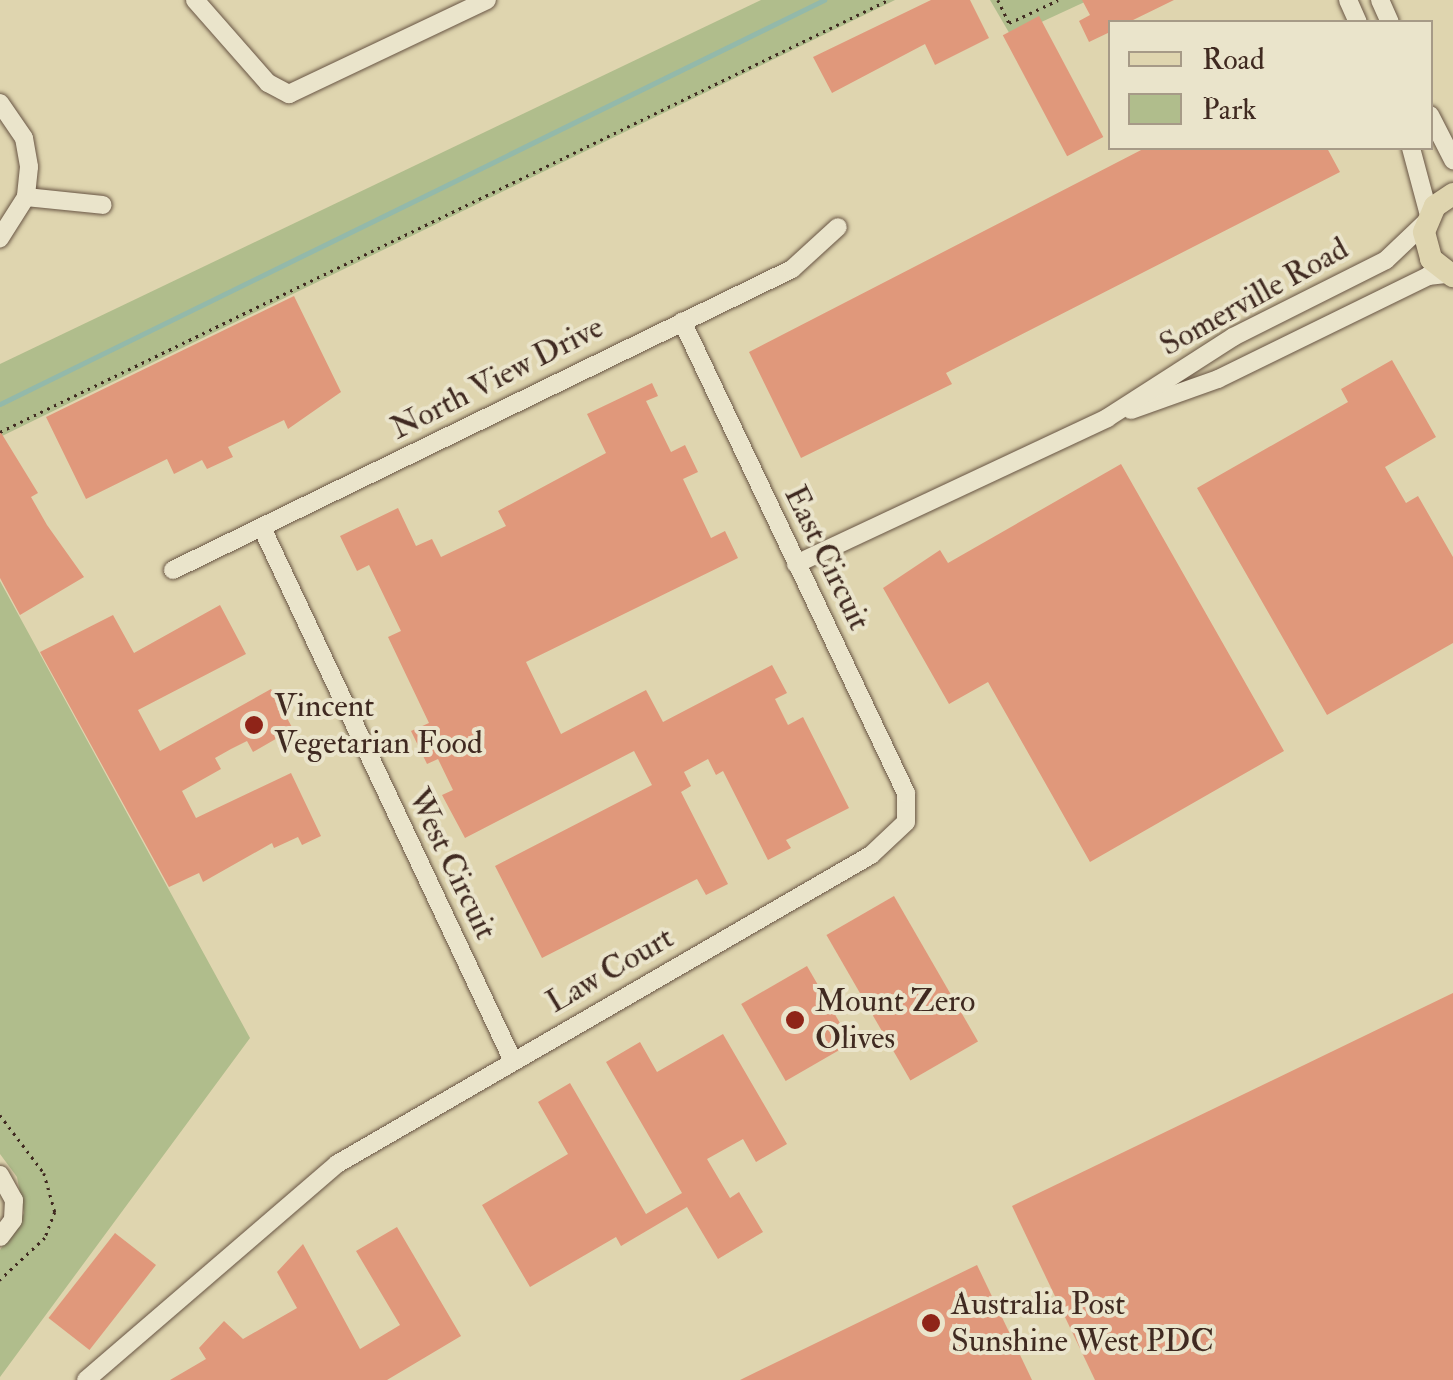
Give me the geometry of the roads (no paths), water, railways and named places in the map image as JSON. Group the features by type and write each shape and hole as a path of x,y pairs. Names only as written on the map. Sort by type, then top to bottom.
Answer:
{"main road":[{"path":"1450,275 1426,250 1427,219 1453,194"}],"street":[{"path":"195,0 268,83 289,94 487,0"},
{"path":"0,103 29,151 26,198 0,238"},
{"path":"1433,120 1453,160"},
{"path":"1411,150 1427,219"},
{"path":"26,198 103,204"},
{"name":"Somerville Road","path":"1107,418 1234,337 1386,260 1427,219"},
{"name":"North View Drive","path":"173,570 263,530 792,268 838,227"},
{"name":"Somerville Road","path":"796,564 1107,418 1218,379 1423,278 1450,275"},
{"name":"East Circuit","path":"682,321 906,793 906,822"},
{"name":"West Circuit","path":"263,530 512,1060"},
{"name":"Law Court","path":"86,1380 337,1164 871,855 906,822"},
{"path":"0,1175 14,1200 13,1220 0,1237"}],"waterway":[{"path":"0,404 824,0"}],"place":[{"name":"Vincent Vegetarian Food","path":"254,725"},
{"name":"Mount Zero Olives","path":"795,1020"},
{"name":"Australia Post Sunshine West PDC","path":"931,1323"}]}
